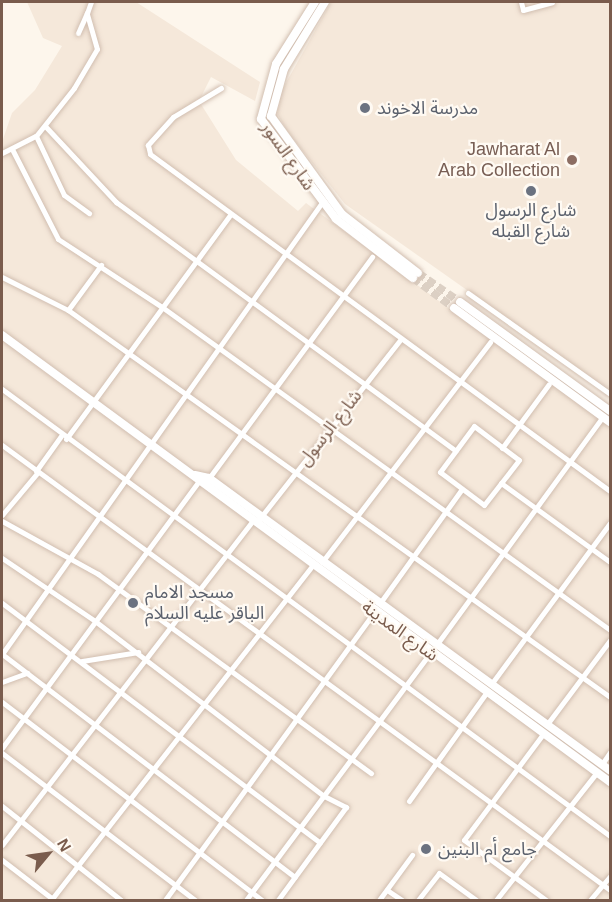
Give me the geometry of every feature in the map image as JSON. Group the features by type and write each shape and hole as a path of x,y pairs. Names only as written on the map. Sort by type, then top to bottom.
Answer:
{"main road":[{"name":"شارع السور","path":"315,2 276,64 260,113 322,203 415,275 351,222 328,196 276,126 271,107 284,69 325,2"},
{"path":"610,411 457,305 610,422"},
{"name":"شارع المدينة","path":"2,335 154,446 260,518 548,723 610,770"},
{"name":"شارع المدينة","path":"201,477 251,523 610,782"}],"street":[{"path":"78,33 91,2"},
{"path":"521,2 523,10 552,2"},
{"path":"2,153 36,136 45,127 97,49 87,14"},
{"path":"221,88 172,117 148,150 285,255 610,491"},
{"path":"45,127 116,202 456,451"},
{"path":"36,136 64,195 88,213"},
{"path":"12,149 58,239 162,307 610,630"},
{"path":"295,877 2,654 68,559 154,446 252,302 328,196"},
{"path":"2,515 93,401 230,214"},
{"path":"2,748 201,477 241,434 273,387 372,257"},
{"path":"68,310 101,265"},
{"path":"2,277 68,310 610,697"},
{"path":"468,293 610,394"},
{"name":"شارع الرسول","path":"260,518 401,339"},
{"path":"322,562 490,342"},
{"path":"502,448 549,384"},
{"path":"2,390 125,483 610,836"},
{"path":"437,644 469,596 603,416"},
{"path":"474,426 502,448 519,460 484,506 440,472 474,426"},
{"path":"2,445 146,551 201,588 610,890"},
{"path":"501,483 610,562"},
{"path":"380,603 462,489"},
{"path":"2,531 4,522 119,588 371,773"},
{"path":"2,845 251,523"},
{"path":"492,683 610,523"},
{"path":"2,558 138,652 324,796 346,807 278,900"},
{"path":"2,860 53,900 311,567"},
{"path":"2,603 181,734 246,788 320,843"},
{"path":"165,900 374,612"},
{"path":"548,723 610,640"},
{"path":"81,661 138,652"},
{"path":"246,900 430,653"},
{"path":"2,682 27,673"},
{"path":"409,801 486,693"},
{"path":"2,702 262,900"},
{"path":"543,734 464,840 546,900"},
{"path":"602,764 610,752"},
{"path":"2,753 195,900"},
{"path":"496,900 597,772"},
{"path":"2,806 121,900"},
{"path":"379,900 412,855"},
{"path":"418,900 439,873 476,900"},
{"path":"590,900 610,876"},
{"path":"387,890 402,900"}],"shaded area":[{"path":"27,2 136,2 260,82 255,101 211,77 199,101 236,160 298,211 306,203 610,427 610,900 2,900 2,142 12,113 35,90 62,46 43,38"},
{"path":"331,2 610,2 610,391 345,204 287,131 277,113 282,90"}],"tunnel":[{"path":"418,273 460,302"},
{"path":"413,278 454,308"}],"place":[{"name":"مدرسة الاخوند","path":"365,108"},
{"name":"Jawharat Al Arab Collection","path":"572,160"},
{"name":"شارع الرسول شارع القبله","path":"531,191"},
{"name":"مسجد الامام الباقر عليه السلام","path":"133,603"},
{"name":"جامع أم البنين","path":"426,849"}]}
